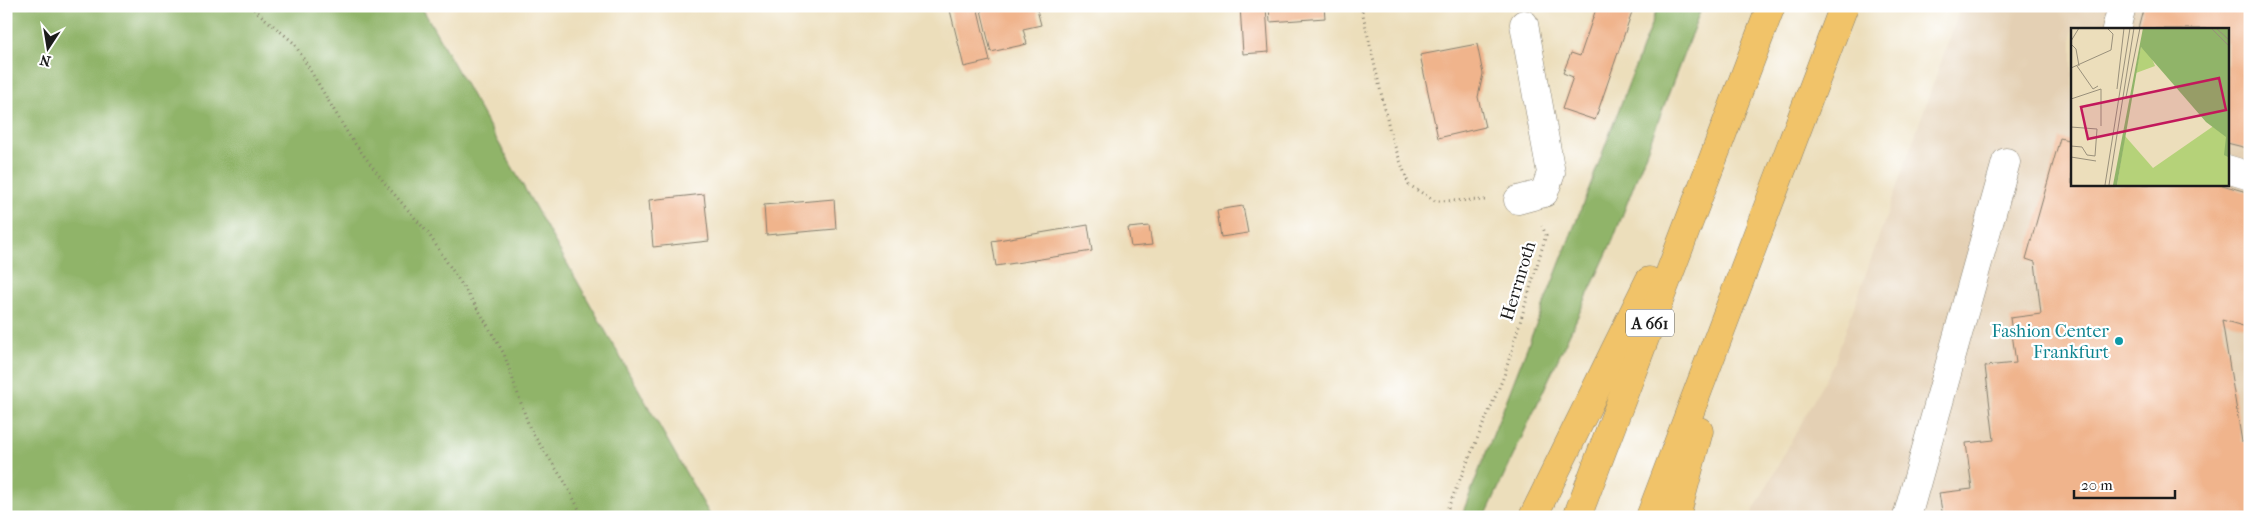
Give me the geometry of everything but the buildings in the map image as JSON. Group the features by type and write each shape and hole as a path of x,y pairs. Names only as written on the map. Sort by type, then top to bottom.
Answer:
{"highway":[{"name":"A 661","path":"1577,517 1771,6"},
{"path":"1650,517 1844,6"},
{"path":"1533,517 1724,129"},
{"path":"1676,517 1737,289"}],"lane":[{"path":"2116,28 2122,6"},
{"path":"1518,200 1544,193 1551,173 1524,24"},
{"path":"1908,517 2006,162"},
{"path":"2228,169 2250,176"}],"path":[{"path":"250,6 294,43 350,138 428,233 504,354 530,429 566,484 583,517"},
{"path":"1361,6 1390,136 1409,185 1435,201 1518,200"},
{"name":"Herrnroth","path":"1444,517 1504,376 1546,235 1536,212 1518,200"}],"shaded area":[{"path":"1961,6 2250,6 2250,517 1750,517 1834,363"}],"green space":[{"path":"6,6 421,6 711,517 6,517"},
{"path":"1658,6 1702,6 1613,240 1485,517 1461,517 1593,178"}],"place":[{"name":"Fashion Center Frankfurt","path":"2119,341"}]}
